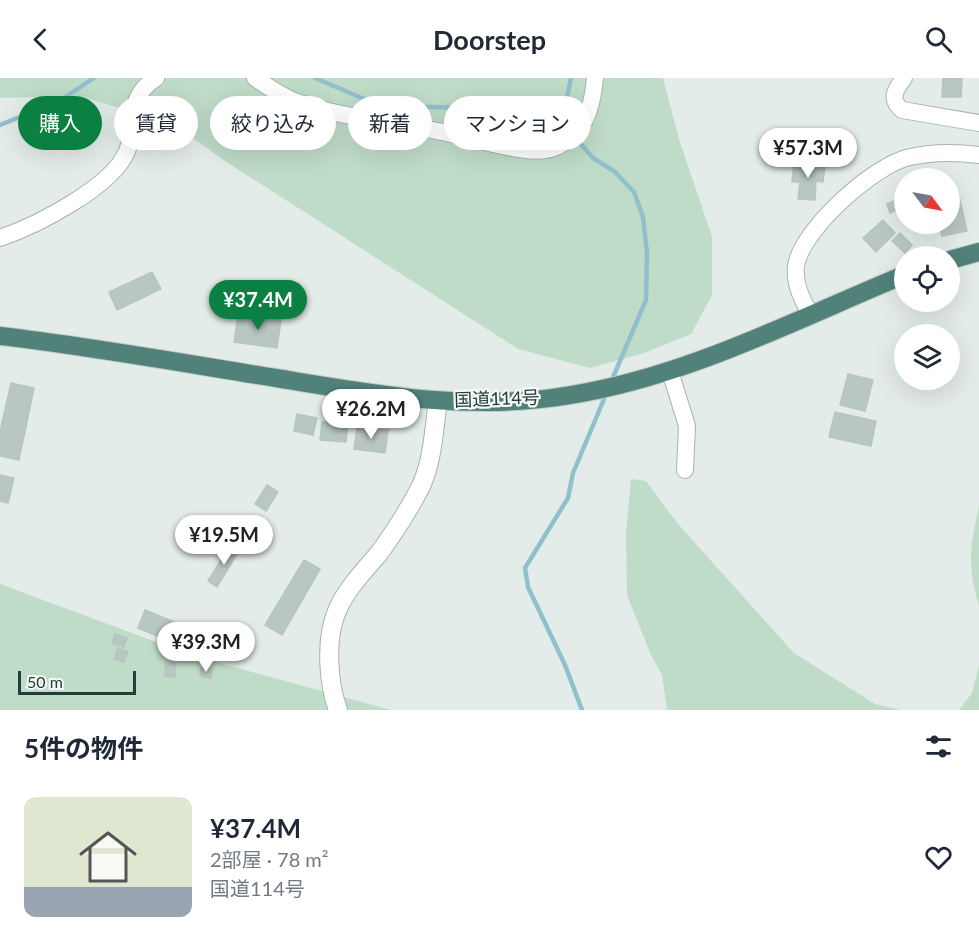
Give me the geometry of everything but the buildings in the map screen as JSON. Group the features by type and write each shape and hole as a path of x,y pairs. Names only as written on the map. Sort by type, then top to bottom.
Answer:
{"highway":[{"path":"960,257 979,252"},
{"name":"国道114号","path":"0,336 386,396 438,401 489,402 569,396 635,382 713,357 894,279"}],"street":[{"path":"0,238 37,224 84,194 114,170 127,151 137,95 143,86 156,78"},
{"path":"255,78 272,91 294,101 329,111 361,119 387,121 456,134 499,146 529,151 551,149 582,129 593,94 595,78"},
{"path":"904,78 895,91 893,99 894,104 902,110 979,123"},
{"path":"810,314 797,285 796,265 812,234 854,189 873,174 908,157 943,153 979,155"},
{"path":"670,371 687,426 685,470"},
{"path":"338,710 331,690 330,668 330,650 336,612 393,533 419,488 429,462 438,401"}],"green space":[{"path":"0,78 663,78 679,139 712,237 712,295 691,334 644,353 590,368 518,349 225,161 198,142 198,96 114,96 114,106 102,103 102,96 0,98"},
{"path":"631,479 646,481 678,524 794,653 875,704 901,710 667,710 662,675 651,655 627,595 626,534"},
{"path":"979,506 979,606 971,556"},
{"path":"0,584 194,656 391,710 0,710"},
{"path":"979,665 979,710 959,710 972,693"}],"waterway":[{"path":"0,125 58,102 94,78"},
{"path":"315,78 364,99 395,106 444,107"},
{"path":"571,78 565,126 593,158 614,171 634,192 643,217 647,253 646,300 611,382"},
{"path":"582,710 565,665 528,587 525,568 568,498 573,473 607,392"}]}
